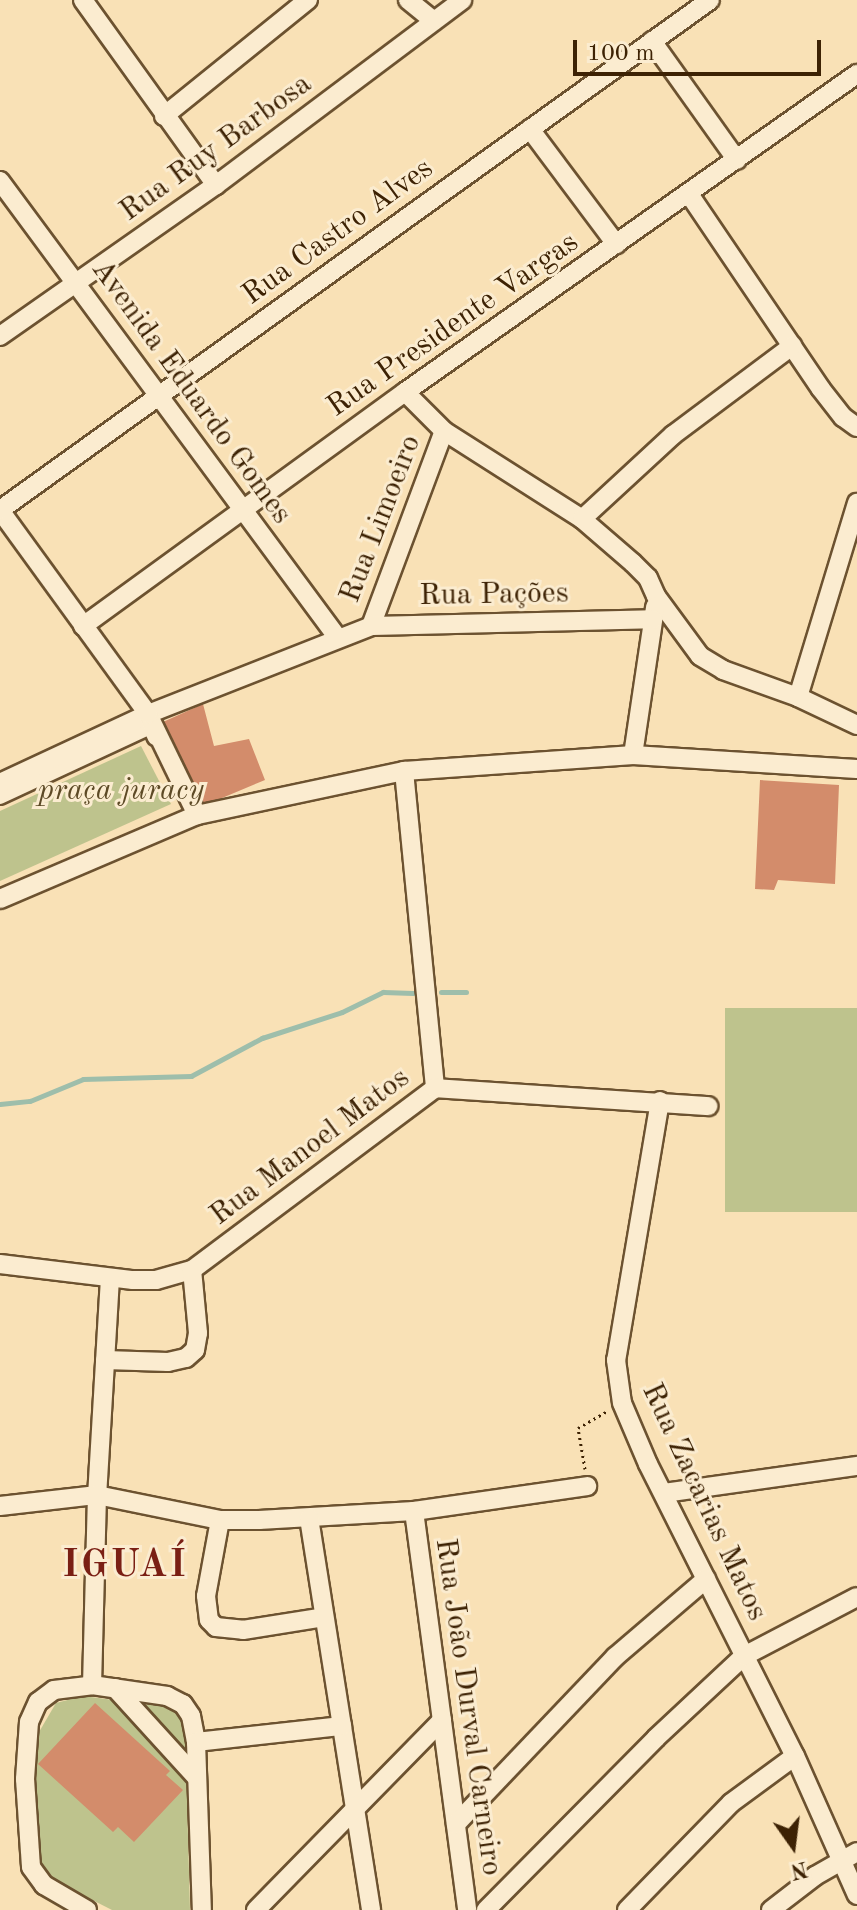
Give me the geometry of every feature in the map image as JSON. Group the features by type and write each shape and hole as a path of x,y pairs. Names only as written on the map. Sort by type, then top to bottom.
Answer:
{"street":[{"path":"83,0 216,185"},
{"path":"164,116 308,0"},
{"path":"408,0 434,21"},
{"name":"Rua Ruy Barbosa","path":"0,336 216,185 462,0"},
{"name":"Rua Castro Alves","path":"0,510 710,0"},
{"path":"652,41 737,160"},
{"name":"Rua Presidente Vargas","path":"83,626 405,392 857,74"},
{"path":"530,129 616,244"},
{"name":"Avenida Eduardo Gomes","path":"0,181 337,637"},
{"path":"689,194 837,409 857,427"},
{"path":"582,519 673,435 792,346"},
{"path":"405,392 444,431 582,519 648,578 656,596 700,656 723,670 798,697 857,725"},
{"name":"Rua Limoeiro","path":"371,626 444,431"},
{"path":"798,697 857,503"},
{"path":"0,510 148,714 195,811"},
{"path":"633,755 656,596"},
{"name":"Rua Pações","path":"6,781 148,714 371,626 653,619"},
{"path":"0,797 150,727 184,799 195,811"},
{"path":"0,897 195,811 404,771 633,755 857,769"},
{"path":"0,762 6,781"},
{"path":"404,771 435,1088"},
{"name":"Rua Manoel Matos","path":"192,1270 435,1088 708,1106"},
{"name":"Rua Zacarias Matos","path":"660,1101 616,1360 622,1403 744,1656 850,1855 857,1895"},
{"path":"0,1264 110,1278 156,1280 192,1270 198,1333 195,1350 186,1358 168,1362 105,1360"},
{"path":"92,1685 97,1495 110,1278"},
{"path":"664,1493 856,1471"},
{"path":"0,1506 97,1495 220,1520 309,1518 414,1511 587,1486"},
{"name":"Rua João Durval Carneiro","path":"414,1511 467,1910"},
{"path":"309,1518 371,1910"},
{"path":"220,1520 206,1596 209,1620 216,1627 243,1630 324,1617"},
{"path":"456,1824 615,1657 706,1579"},
{"path":"486,1910 656,1738 744,1656 857,1597"},
{"path":"87,1910 44,1885 31,1867 25,1779 29,1722 38,1702 54,1690 92,1685 167,1696 183,1704 191,1716 196,1742 202,1910"},
{"path":"115,1688 196,1777"},
{"path":"256,1910 442,1720"},
{"path":"196,1742 342,1726"},
{"path":"627,1910 731,1803 795,1756"},
{"path":"771,1910 850,1855"}],"path":[{"path":"587,1486 578,1428 622,1403"}],"green space":[{"name":"praça juracy","path":"141,746 171,804 0,881 0,811"},
{"path":"725,1008 857,1008 857,1212 725,1212"},
{"path":"83,1696 167,1707 179,1714 185,1724 190,1910 112,1910 59,1883 40,1864 32,1744 56,1703"}],"building":[{"path":"203,704 214,746 249,739 265,780 203,806 163,722"},
{"path":"760,780 839,785 835,884 778,880 774,890 755,889"},
{"path":"95,1703 170,1771 166,1775 183,1790 134,1842 118,1827 113,1832 38,1764"}],"waterway":[{"path":"0,1104 30,1101 83,1079 191,1076 262,1038 342,1012 383,992 413,993"},
{"path":"441,992 466,992"}],"district":[{"name":"IGUAÍ","path":"125,1567"}]}
